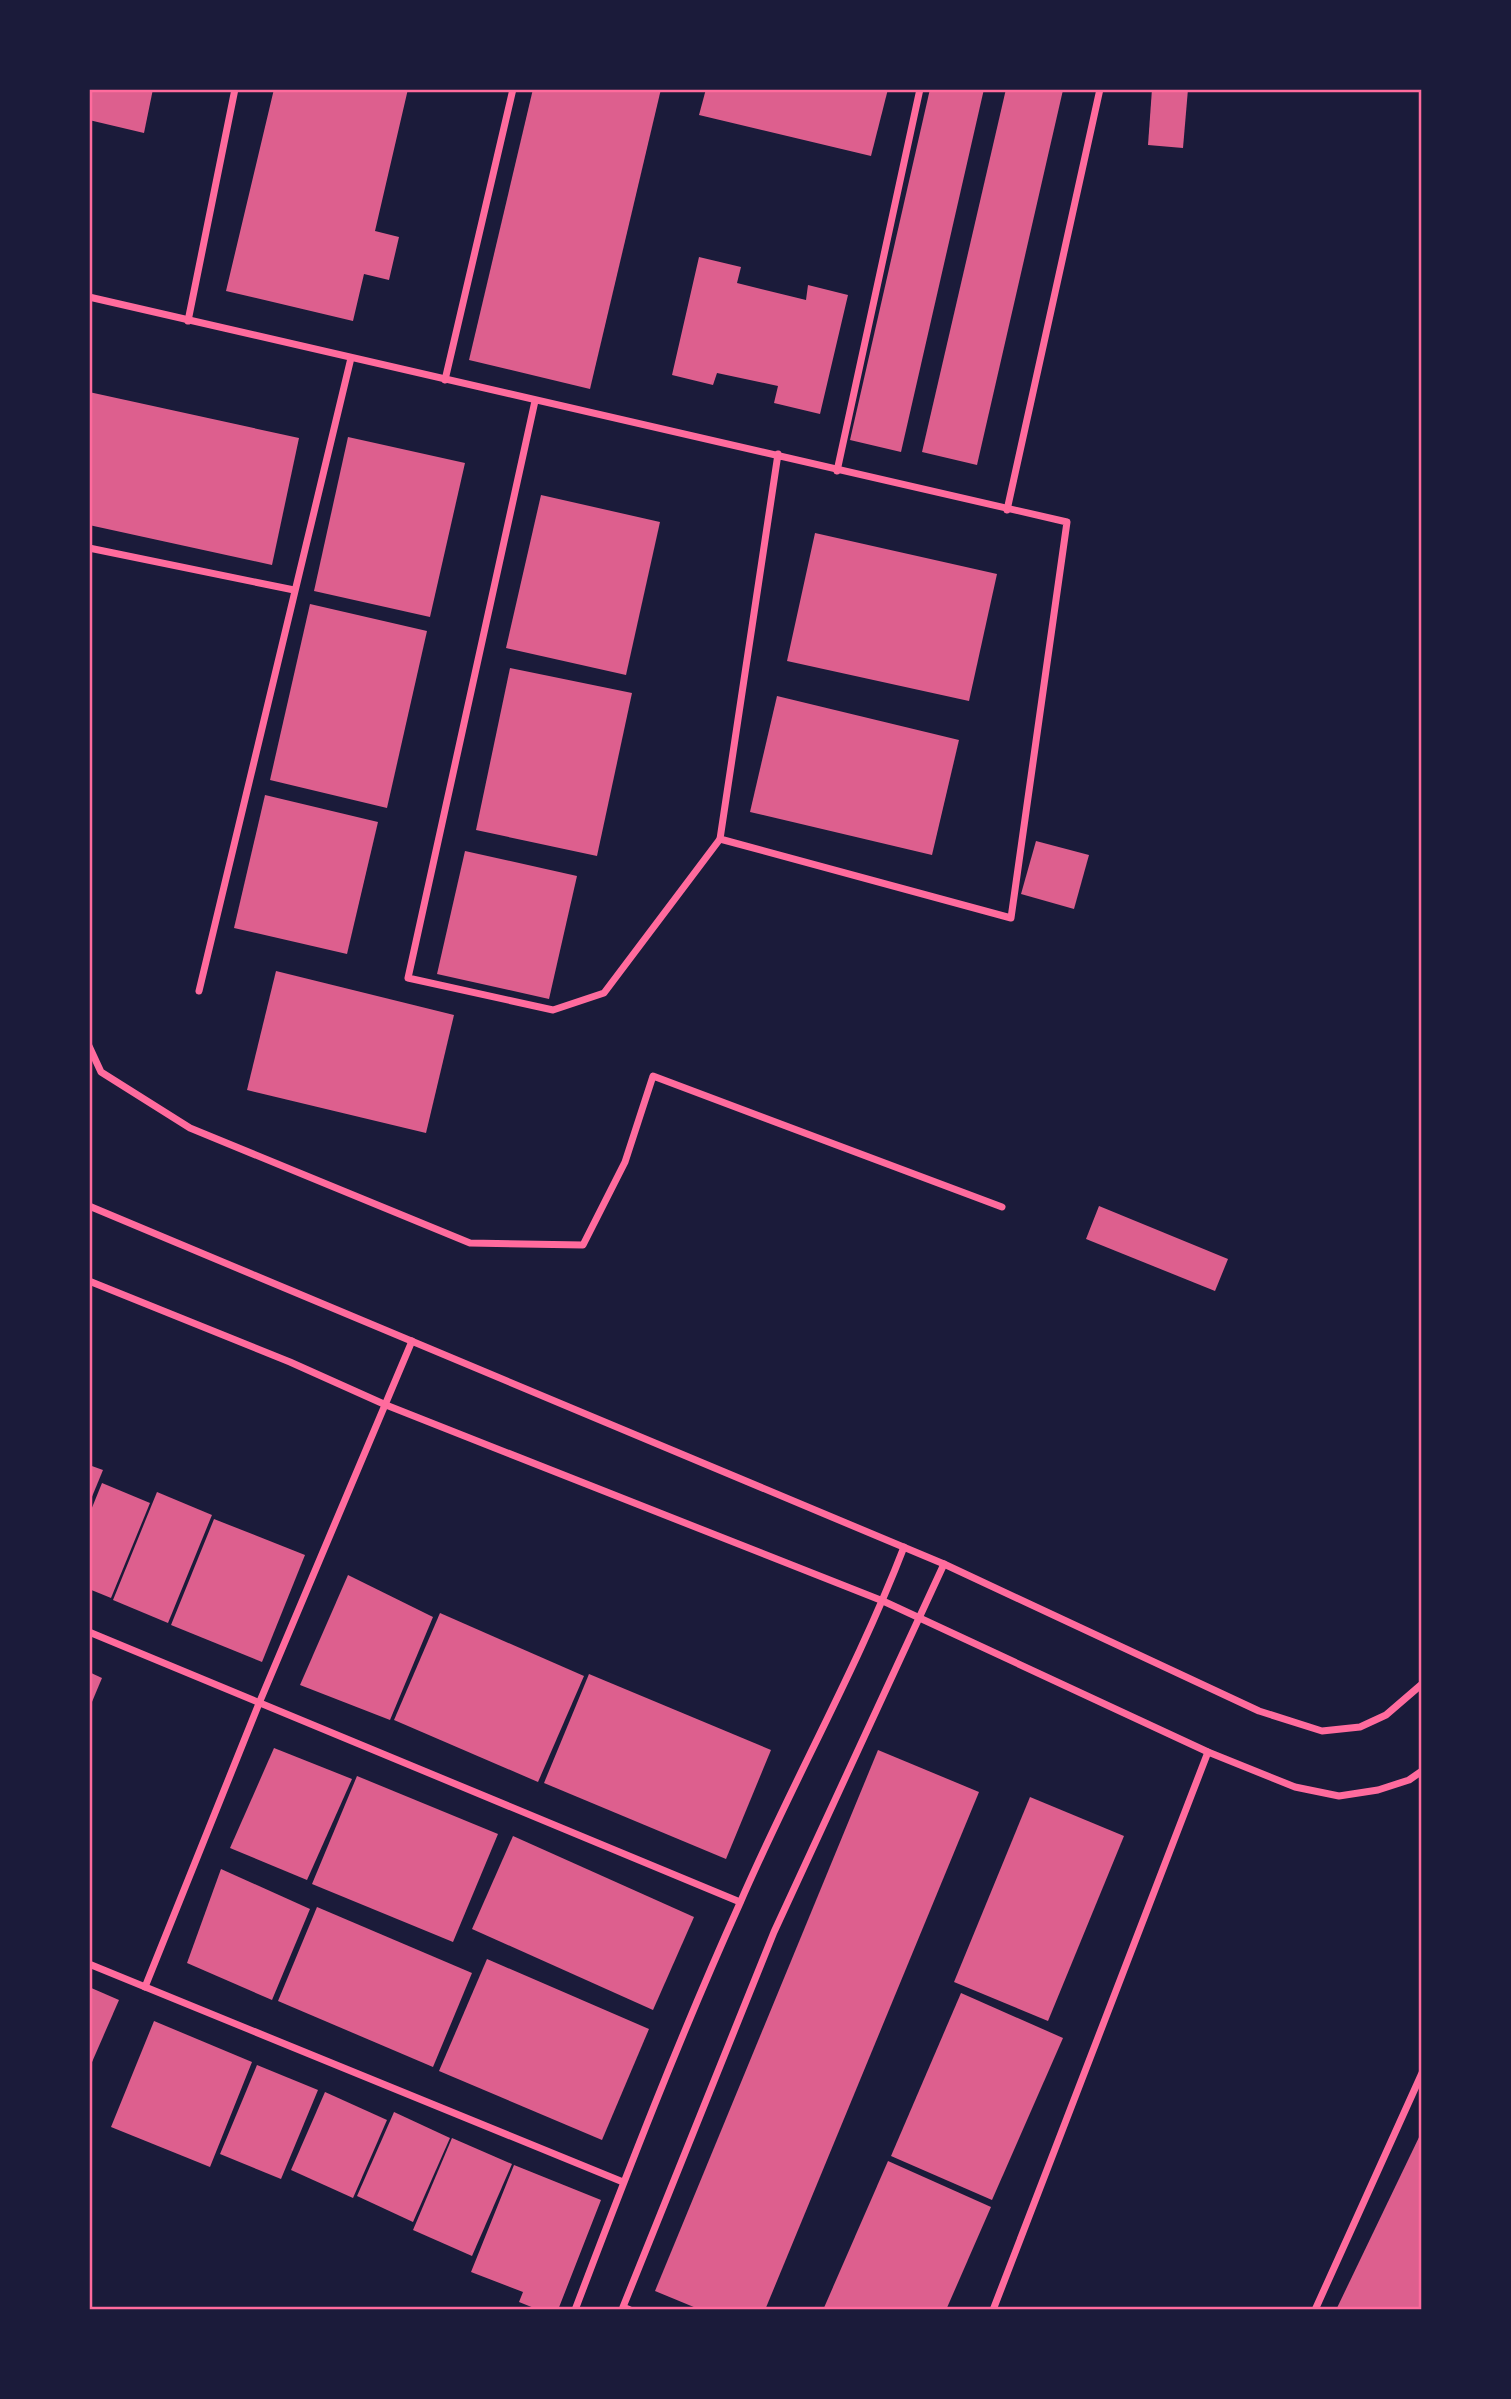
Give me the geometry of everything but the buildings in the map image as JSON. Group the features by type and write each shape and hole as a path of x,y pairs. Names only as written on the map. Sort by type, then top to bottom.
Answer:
{"street":[{"path":"188,321 235,89"},
{"path":"445,380 513,89"},
{"path":"837,471 920,89"},
{"path":"1007,510 1100,89"},
{"path":"89,298 1067,522 1011,918 720,839"},
{"path":"199,991 293,590 351,358"},
{"path":"535,401 408,978 553,1010 604,993 720,839 778,454"},
{"path":"89,548 293,590"},
{"path":"89,1046 101,1072 190,1128 470,1243 583,1245 625,1162 653,1076 1002,1207"},
{"path":"89,1206 944,1564 1259,1711 1322,1731 1360,1727 1386,1715 1422,1684"},
{"path":"89,1281 290,1362 386,1405 883,1601 1208,1752 1295,1787 1339,1796 1378,1790 1409,1780 1422,1771"},
{"path":"145,1987 260,1701 412,1341"},
{"path":"575,2310 623,2182 740,1902 883,1601 904,1547"},
{"path":"630,2310 623,2307 774,1932 944,1564"},
{"path":"89,1632 740,1902"},
{"path":"993,2310 1208,1752"},
{"path":"89,1964 623,2182"},
{"path":"1315,2310 1422,2073"}]}
